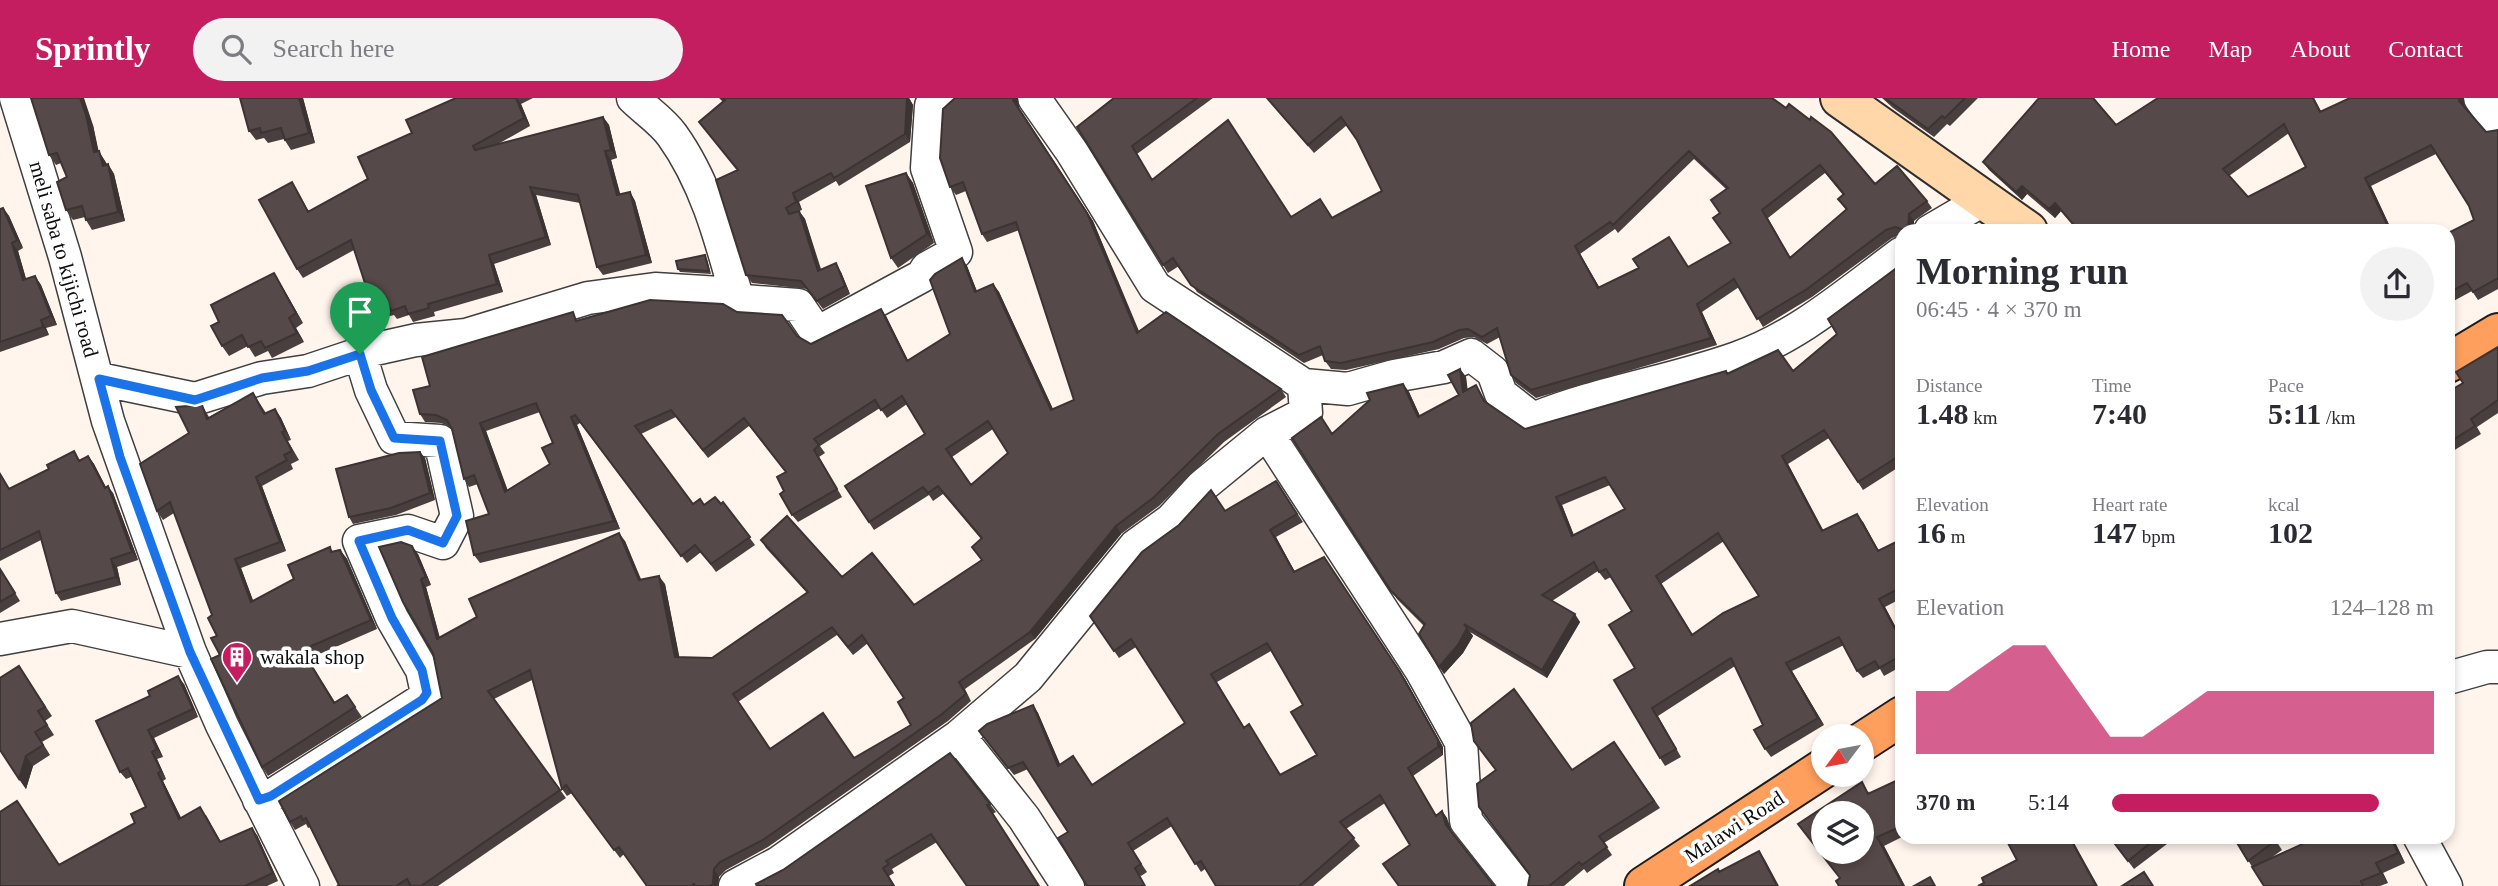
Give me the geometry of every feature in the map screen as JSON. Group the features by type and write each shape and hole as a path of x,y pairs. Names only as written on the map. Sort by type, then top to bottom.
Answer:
{"main road":[{"path":"2455,359 2498,333"},
{"path":"1874,735 1895,721"},
{"name":"Malawi Road","path":"1644,886 1811,777"}],"street":[{"name":"meli saba to kijichi road","path":"16,98 116,445 190,652 259,800 303,886"},
{"path":"633,98 671,134 696,177 719,230 736,294 744,301 798,305 817,333 922,276 927,268 956,252 927,168 931,106 944,98"},
{"path":"1034,98 1072,152 1155,287 1304,385 1348,389 1394,376 1444,368 1471,355 1493,372 1501,394 1533,419 1571,403 1740,357 1803,327 1895,258"},
{"path":"1840,98 2018,224"},
{"path":"2480,98 2498,123"},
{"path":"1942,224 1983,200"},
{"path":"99,379 195,400 262,378 308,371 416,340 466,335 588,298 655,289 736,294"},
{"path":"259,800 271,796 350,747 422,700 427,693 422,670 392,618 359,541 408,530 443,543 457,516 440,441 394,438 371,390 360,354"},
{"path":"748,882 959,736 1028,677 1135,546 1171,520 1201,487 1267,433 1306,413 1304,385"},
{"path":"1267,433 1421,670 1461,742 1466,821 1517,886"},
{"path":"0,639 72,626 190,652"},
{"path":"2455,675 2498,667"},
{"path":"959,736 1024,818 1068,886"},
{"path":"2423,844 2446,886"}],"building":[{"path":"31,98 80,98 94,152 99,151 103,166 108,164 118,212 86,220 82,206 66,210 57,182 67,177 57,153 49,155"},
{"path":"240,98 299,98 309,133 285,140 281,128 261,133 260,128 249,131"},
{"path":"456,98 516,98 524,118 473,146 475,150 603,117 611,150 605,151 617,195 630,192 646,255 597,267 578,195 530,187 546,237 489,255 497,284 428,304 429,308 408,314 405,306 391,311 389,306 374,311 351,240 297,269 259,200 292,182 308,212 368,179 358,157 412,133 406,120"},
{"path":"722,98 907,98 905,134 834,178 831,173 793,193 796,202 786,208 789,214 799,211 818,271 836,263 845,286 817,301 801,281 746,275 716,180 738,170 699,122 725,100"},
{"path":"955,98 1013,98 1087,213 1137,333 1166,312 1281,389 1218,434 1153,498 1116,526 1030,632 959,682 966,694 942,714 763,840 720,862 714,869 713,884 710,886 647,886 619,847 614,850 566,785 562,789 530,670 488,691 560,790 421,886 411,886 407,879 396,886 337,886 339,885 306,818 303,820 301,816 290,822 279,801 442,698 433,653 403,602 379,547 401,542 412,546 426,577 421,579 437,639 477,617 469,599 619,533 639,580 659,576 675,657 712,658 808,592 761,540 787,516 842,577 872,553 914,605 982,560 972,547 982,538 938,486 928,493 923,487 869,522 845,486 925,434 902,396 881,410 875,400 814,439 819,445 814,450 837,489 792,515 780,494 784,491 777,477 786,472 744,418 703,450 671,410 635,426 693,504 700,499 704,505 715,497 721,504 723,502 750,537 711,564 695,545 681,556 575,415 571,417 614,521 474,555 466,521 489,514 474,475 464,479 452,429 447,420 436,415 420,414 413,390 430,386 422,357 573,312 576,321 650,300 723,304 737,312 782,315 797,336 811,344 881,309 907,361 950,334 930,280 935,274 962,258 975,292 993,284 1051,410 1074,400 1016,222 982,234 963,182 950,187 940,158 943,109","holes":["536,403 553,443 542,448 550,464 505,492 480,423","988,421 1008,453 971,485 946,449","832,627 848,647 862,635 904,698 898,702 911,725 854,758 823,713 770,749 733,694"]},
{"path":"1114,98 1197,98 1132,146 1152,180 1228,120 1291,217 1320,199 1332,218 1382,191 1357,140 1341,117 1308,145 1267,98 1772,98 1786,108 1789,104 1831,132 1875,184 1897,166 1927,201 1909,214 1908,224 1895,224 1895,227 1886,230 1807,289 1757,319 1734,279 1697,304 1711,338 1531,390 1511,375 1497,328 1482,337 1468,329 1459,330 1433,342 1341,363 1325,361 1320,346 1299,355 1191,285 1173,258 1163,265 1077,127","holes":["1689,151 1728,188 1711,200 1720,213 1713,218 1731,243 1688,267 1669,237 1633,259 1639,268 1598,288 1575,246 1610,222 1613,225","1820,165 1844,194 1838,199 1847,209 1790,258 1762,210"]},
{"path":"1885,98 1965,98 1945,118 1942,116 1928,129"},
{"path":"2039,98 2093,98 2116,125 2158,98 2313,98 2320,112 2350,98 2459,98 2486,132 2498,130 2498,278 2473,292 2467,283 2455,289 2455,230 2474,220 2469,206 2431,145 2365,178 2387,224 2073,224 2055,203 2049,209 2022,186 2016,192 1983,162","holes":["2284,124 2306,167 2248,197 2223,169"]},
{"path":"906,173 927,234 891,258 866,186"},
{"path":"3,208 17,240 12,243 23,280 35,276 51,316 41,320 43,327 0,342 0,209"},
{"path":"705,255 709,271 678,269 676,261"},
{"path":"1895,269 1895,458 1858,482 1824,430 1782,456 1822,531 1857,514 1878,551 1895,542 1895,591 1879,599 1895,629 1895,659 1879,668 1875,661 1857,671 1839,637 1786,663 1818,718 1765,749 1754,730 1763,725 1731,658 1652,708 1676,749 1660,758 1614,680 1635,668 1609,625 1632,611 1606,569 1599,572 1594,562 1542,595 1575,614 1542,670 1464,624 1467,628 1458,645 1439,667 1419,634 1425,624 1391,591 1292,438 1321,417 1332,434 1370,400 1367,393 1403,384 1418,417 1459,395 1448,375 1460,369 1463,392 1476,385 1484,401 1525,429 1726,371 1727,374 1778,350 1793,371 1837,334 1828,319","holes":["1605,477 1625,509 1572,536 1556,497","1718,533 1759,596 1723,613 1692,635 1656,576"]},
{"path":"274,273 296,313 289,318 297,333 265,348 261,341 248,347 242,335 222,346 211,326 219,322 211,305"},
{"path":"2498,347 2498,400 2471,419 2475,426 2455,439 2455,388 2463,383 2456,372"},
{"path":"253,393 264,414 275,409 285,431 282,432 292,451 284,455 287,460 256,477 280,542 235,559 251,602 294,579 288,565 330,547 331,552 340,550 371,620 302,650 334,703 347,695 355,707 262,767 211,659 220,655 211,638 217,636 208,618 212,615 170,502 157,511 140,464 189,433 176,407 202,405 207,419"},
{"path":"74,451 79,461 88,456 105,488 108,486 132,552 111,559 116,577 56,593 39,531 0,550 0,474 9,489 49,469 47,465"},
{"path":"420,452 430,493 391,508 349,517 336,469 399,453"},
{"path":"1276,481 1297,514 1270,530 1294,572 1324,557 1400,672 1438,740 1438,747 1408,768 1436,816 1442,811 1446,825 1494,886 1399,886 1383,864 1410,845 1380,795 1340,822 1354,838 1299,886 1216,886 1201,861 1195,864 1167,818 1128,843 1141,864 1135,868 1145,886 1087,886 1058,838 1068,832 1023,762 1008,768 979,731 987,724 1033,705 1058,766 1073,756 1092,785 1185,723 1131,639 1114,651 1090,616 1142,552 1179,525 1211,490 1225,511","holes":["1267,643 1303,705 1291,712 1317,755 1280,775 1249,724 1244,728 1211,674"]},
{"path":"0,569 15,593 0,602"},
{"path":"19,666 45,707 38,711 47,725 35,732 43,745 26,756 19,779 0,750 0,678"},
{"path":"178,676 193,709 148,730 157,749 152,752 161,771 158,773 179,819 200,807 220,842 252,828 273,873 245,886 0,886 0,812 17,801 59,865 135,823 131,814 146,807 128,768 120,772 96,721 150,696 148,691"},
{"path":"1514,689 1572,770 1614,742 1654,801 1599,836 1607,847 1582,865 1579,862 1549,886 1528,886 1530,875 1479,807 1477,784 1496,770 1474,741 1471,723"},
{"path":"950,753 990,804 987,805 1039,886 967,886 931,834 886,861 889,864 883,868 894,886 757,886 756,884 783,870"},
{"path":"1895,781 1895,829 1877,837 1903,886 1839,886 1836,881 1840,878 1829,864 1874,864 1874,801 1833,801 1853,788 1865,788 1868,794"},
{"path":"1811,815 1811,841 1798,824"},
{"path":"2009,844 2073,844 2096,886 1978,886 1984,883 1982,878 2017,860"},
{"path":"2115,844 2149,844 2128,861"},
{"path":"2238,844 2271,844 2248,861"},
{"path":"2302,844 2394,844 2398,853 2376,863 2381,873 2361,881 2363,886 2264,886 2252,867"},
{"path":"1759,851 1777,886 1690,886 1718,869 1719,872"},
{"path":"2144,872 2153,886 2122,886"},
{"path":"1930,877 1935,886 1914,886"}],"place":[{"name":"wakala shop","path":"237,684"}],"route":[{"path":"360,354 371,390 394,438 440,441 457,516 443,543 408,530 359,541 392,618 426,678 427,693 422,700 350,747 271,796 259,800 190,652 120,457 108,421 99,379 195,400 262,378 308,371 360,354"}]}
